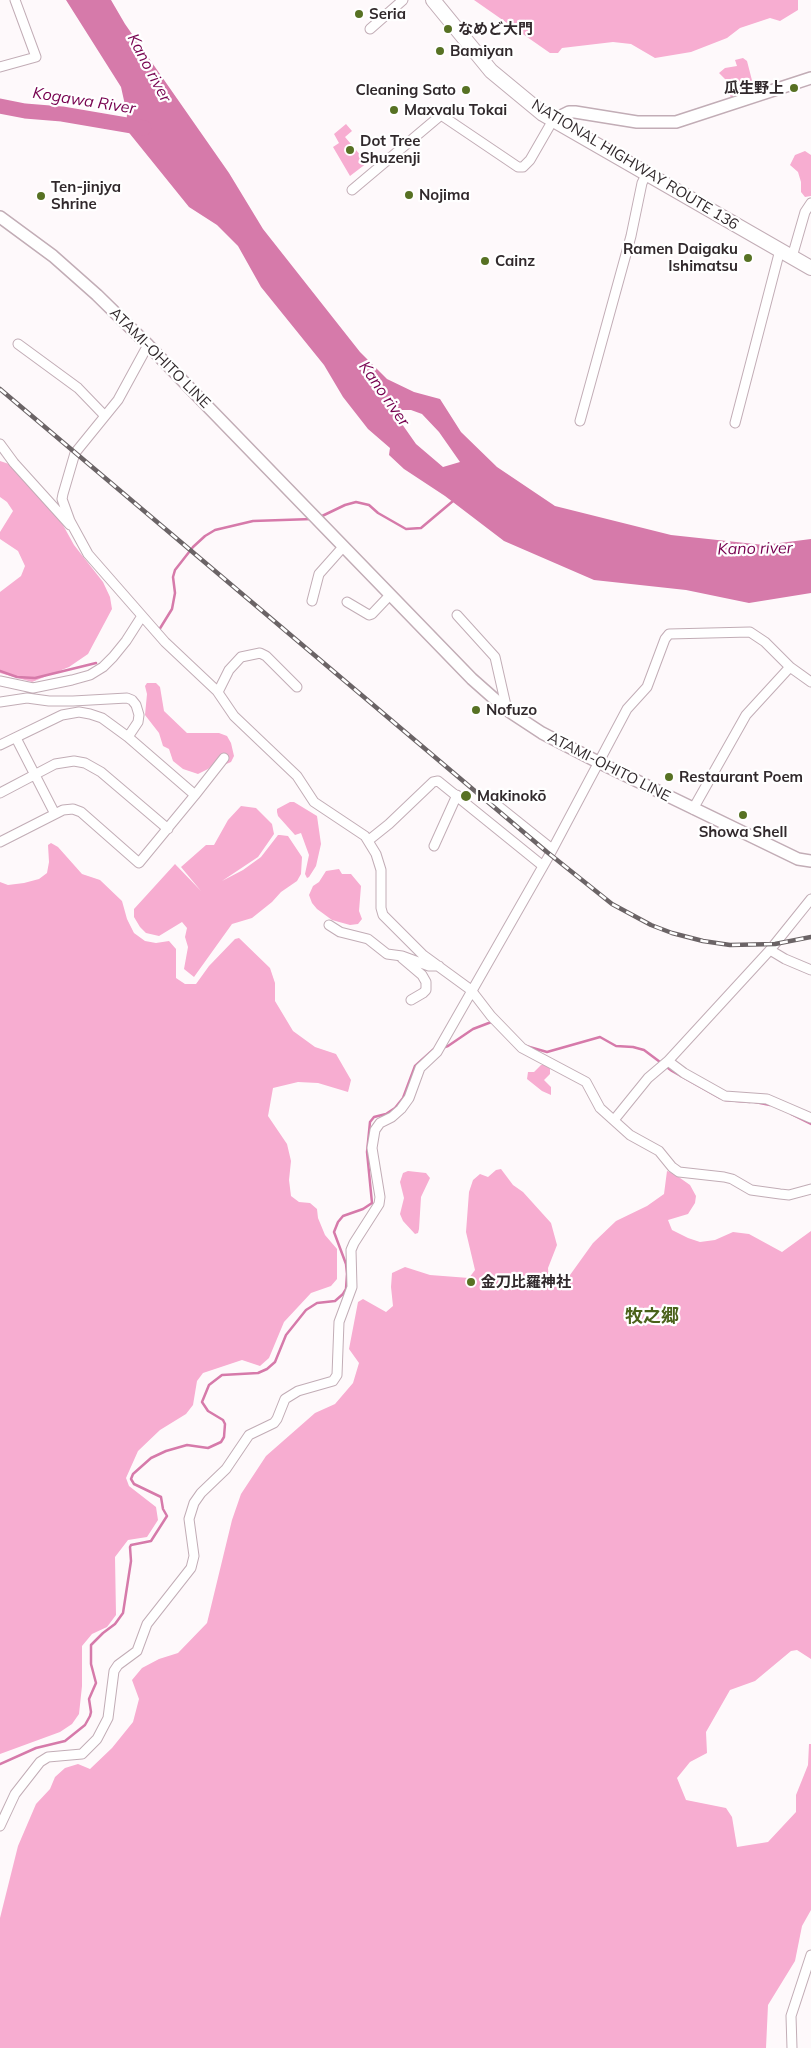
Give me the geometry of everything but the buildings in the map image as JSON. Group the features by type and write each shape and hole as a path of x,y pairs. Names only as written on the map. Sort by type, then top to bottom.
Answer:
{"highway":[{"name":"NATIONAL HIGHWAY ROUTE 136","path":"433,0 491,70 513,90 553,120 811,268"}],"main road":[{"path":"553,120 569,112 574,112 637,122 676,122 811,78"},
{"name":"ATAMI-OHITO LINE","path":"0,217 52,256 98,295 148,344 472,679 507,710 542,733 598,762 798,859 811,861"}],"street":[{"path":"0,67 36,57 15,0"},
{"path":"370,29 403,0"},
{"path":"352,190 442,114 518,167 523,167 530,160 553,120"},
{"path":"580,421 646,173"},
{"path":"734,423 786,254 811,203"},
{"path":"18,344 78,388 105,416"},
{"path":"148,344 118,400 75,453 63,494 63,504 88,554 165,642 218,692 234,716 297,776 314,802 361,832 369,840 381,870 381,908 383,915 423,955 471,990 496,1021 522,1048 586,1082 600,1108 630,1135 659,1151 679,1172 724,1177 732,1179 751,1190 780,1194 790,1195 811,1189"},
{"path":"0,444 14,463 74,528"},
{"path":"312,601 318,574 343,547"},
{"path":"347,602 369,615 390,595"},
{"path":"457,615 495,657 507,710"},
{"path":"0,681 33,688 90,675 113,658 142,616"},
{"path":"0,1826 15,1794 40,1762 48,1757 82,1754 97,1738 108,1718 114,1671 118,1665 137,1651 147,1624 191,1568 194,1556 189,1519 194,1503 201,1493 226,1469 249,1435 274,1423 278,1419 285,1399 298,1391 333,1382 337,1375 339,1322 352,1287 351,1250 378,1204 380,1197 372,1149 375,1130 380,1123 392,1117 401,1109 408,1098 417,1072 437,1052 552,850 627,709 647,687 665,639 669,634 750,632 765,642 790,667 811,682"},
{"path":"218,692 229,670 241,657 260,652 297,687"},
{"path":"693,809 746,715 790,667"},
{"path":"0,702 28,698 65,701 127,698 136,705 139,715 138,722 128,737"},
{"path":"0,745 62,715 79,712 102,718 128,737 195,795"},
{"path":"16,738 56,814"},
{"path":"0,842 63,810 73,809 81,812 140,863 224,758"},
{"path":"0,793 54,764 64,762 85,763 101,772 168,829"},
{"path":"369,840 389,824 433,782 438,781 543,866"},
{"path":"434,846 457,796"},
{"path":"492,801 552,850"},
{"path":"614,1120 648,1078 665,1064 770,950 811,899"},
{"path":"329,925 340,932 368,939 386,954 400,956 428,966 439,966"},
{"path":"770,950 785,959 811,970"},
{"path":"400,956 422,975 426,982 426,990 411,1000"},
{"path":"665,1064 725,1096 767,1099 811,1118"},
{"path":"792,2048 791,2016 811,1955"}],"shaded area":[{"path":"474,0 798,0 798,10 780,21 770,18 740,28 727,38 691,52 655,58 631,44 613,42 562,48 558,53 550,53"},
{"path":"743,58 747,61 755,92 731,98 728,82 719,73 725,68 737,66 735,60"},
{"path":"346,124 352,131 345,137 367,163 350,176 333,147 339,143 334,134"},
{"path":"805,151 811,155 811,196 805,197 801,192 798,172 790,165 795,155"},
{"path":"0,461 12,465 58,516 74,545 103,582 110,597 112,609 88,654 69,667 32,682 0,673 0,592 21,576 25,566 18,551 0,539 0,532 13,511 7,502 0,497"},
{"path":"147,683 156,683 160,687 164,711 187,733 219,733 227,736 234,756 231,762 224,765 215,763 198,774 183,769 173,761 169,749 163,746 159,733 145,715 147,694 145,686"},
{"path":"290,802 294,802 317,816 321,844 316,866 307,878 305,874 309,855 301,833 295,835 278,816 277,812 277,809"},
{"path":"241,806 256,808 272,824 274,834 258,857 222,881 243,870 261,857 278,835 288,836 302,857 301,874 297,881 281,892 252,918 232,924 194,977 184,969 188,947 185,937 187,928 182,922 159,936 146,933 134,917 134,909 175,864 201,891 181,867 206,845 214,845 228,820"},
{"path":"51,843 58,847 82,874 100,880 122,901 127,919 134,933 145,941 156,943 169,941 176,949 176,978 185,984 196,984 209,966 235,939 239,938 270,968 275,983 275,1001 293,1031 315,1047 336,1054 351,1080 348,1092 318,1083 298,1082 273,1088 268,1116 287,1144 291,1161 289,1180 291,1196 299,1202 310,1203 317,1209 318,1218 325,1235 337,1249 337,1279 331,1286 311,1293 284,1322 269,1358 260,1366 242,1360 203,1373 197,1381 193,1405 186,1414 160,1430 138,1451 126,1478 129,1486 156,1507 158,1520 147,1537 128,1540 115,1557 116,1615 107,1627 92,1634 82,1646 82,1686 79,1714 72,1724 60,1732 0,1754 0,882 8,885 24,883 39,879 47,873 49,862 48,845"},
{"path":"339,869 342,874 351,874 361,886 359,911 362,919 358,924 350,925 332,920 317,909 309,895 313,886 319,882 326,871"},
{"path":"541,1065 547,1065 550,1069 550,1074 544,1080 551,1087 551,1095 542,1091 527,1079 528,1072 534,1072"},
{"path":"501,1169 513,1185 523,1192 551,1223 557,1245 548,1268 549,1284 570,1275 593,1243 616,1221 647,1206 664,1194 667,1171 690,1185 696,1196 695,1203 688,1214 668,1220 672,1230 688,1238 700,1242 715,1240 733,1232 749,1234 782,1252 811,1231 811,1659 797,1650 791,1651 755,1681 730,1690 706,1732 707,1753 690,1762 677,1778 686,1800 726,1808 732,1817 737,1847 768,1842 796,1812 796,1795 808,1765 809,1744 811,1744 811,1910 802,1926 795,1961 768,2005 766,2048 0,2048 0,1918 18,1846 36,1804 50,1789 55,1777 65,1768 78,1764 90,1769 112,1748 133,1722 139,1699 132,1680 142,1668 159,1659 178,1653 207,1623 232,1520 241,1494 266,1456 315,1413 335,1404 353,1383 359,1363 349,1349 358,1302 363,1299 386,1312 393,1306 392,1273 405,1267 430,1275 469,1278 475,1270 466,1232 469,1192 473,1180 480,1174 488,1177 496,1170"},
{"path":"408,1171 426,1173 430,1178 421,1197 419,1229 418,1233 415,1234 403,1221 400,1214 404,1198 400,1182 403,1173"}],"water":[{"name":"Kano river","path":"66,0 111,0 125,24 229,173 263,229 360,352 387,379 414,392 440,399 461,432 497,467 555,506 671,535 764,545 811,539 811,593 749,603 686,590 594,580 504,541 445,496 404,469 389,455 390,448 368,429 343,397 324,365 261,287 238,246 217,225 189,207 126,129 127,114 121,87","holes":["397,410 411,410 422,414 439,432 460,462 443,467 416,444 402,424"]}],"waterway":[{"name":"Kogawa River","path":"0,106 144,128"},
{"path":"320,517 356,502 369,505 378,513 406,529 421,528 453,501"},
{"path":"159,630 172,609 175,593 173,577 175,570 193,547 205,536 215,530 253,521 312,519"},
{"path":"0,671 17,677 35,678 96,663"},
{"path":"442,1048 473,1029 494,1021"},
{"path":"526,1046 547,1052 600,1037 616,1046 644,1050 672,1071 720,1098"},
{"path":"0,1764 36,1748 65,1741 85,1725 91,1712 89,1699 96,1683 91,1664 91,1645 115,1624 123,1613 131,1561 131,1545 151,1541 167,1516 163,1509 161,1497 134,1484 131,1479 133,1474 151,1458 166,1451 187,1445 208,1448 221,1442 224,1437 225,1424 223,1420 208,1411 202,1402 209,1385 222,1375 258,1373 267,1369 275,1362 286,1335 306,1310 317,1303 335,1301 343,1294 346,1289 346,1264 334,1232 343,1216 363,1209 372,1203 367,1152 370,1122 374,1117 386,1114 395,1108 403,1098 415,1066 434,1049"},
{"path":"725,1100 750,1102"},
{"path":"755,1102 770,1105"},
{"path":"791,1114 811,1124"}],"railway":[{"path":"0,389 547,852 612,904 651,925 703,941 730,945 775,944 811,937"}],"place":[{"name":"Seria","path":"359,14"},
{"name":"なめど大門","path":"448,29"},
{"name":"Bamiyan","path":"440,51"},
{"name":"瓜生野上","path":"794,88"},
{"name":"Cleaning Sato","path":"466,90"},
{"name":"Maxvalu Tokai","path":"394,110"},
{"name":"Dot Tree Shuzenji","path":"350,150"},
{"name":"Nojima","path":"409,195"},
{"name":"Ten-jinjya Shrine","path":"41,196"},
{"name":"Ramen Daigaku Ishimatsu","path":"748,258"},
{"name":"Cainz","path":"485,261"},
{"name":"Nofuzo","path":"476,710"},
{"name":"Restaurant Poem","path":"669,777"},
{"name":"Makinokō","path":"466,796"},
{"name":"Showa Shell","path":"743,815"},
{"name":"金刀比羅神社","path":"471,1282"}],"district":[{"name":"牧之郷","path":"652,1317"}]}
